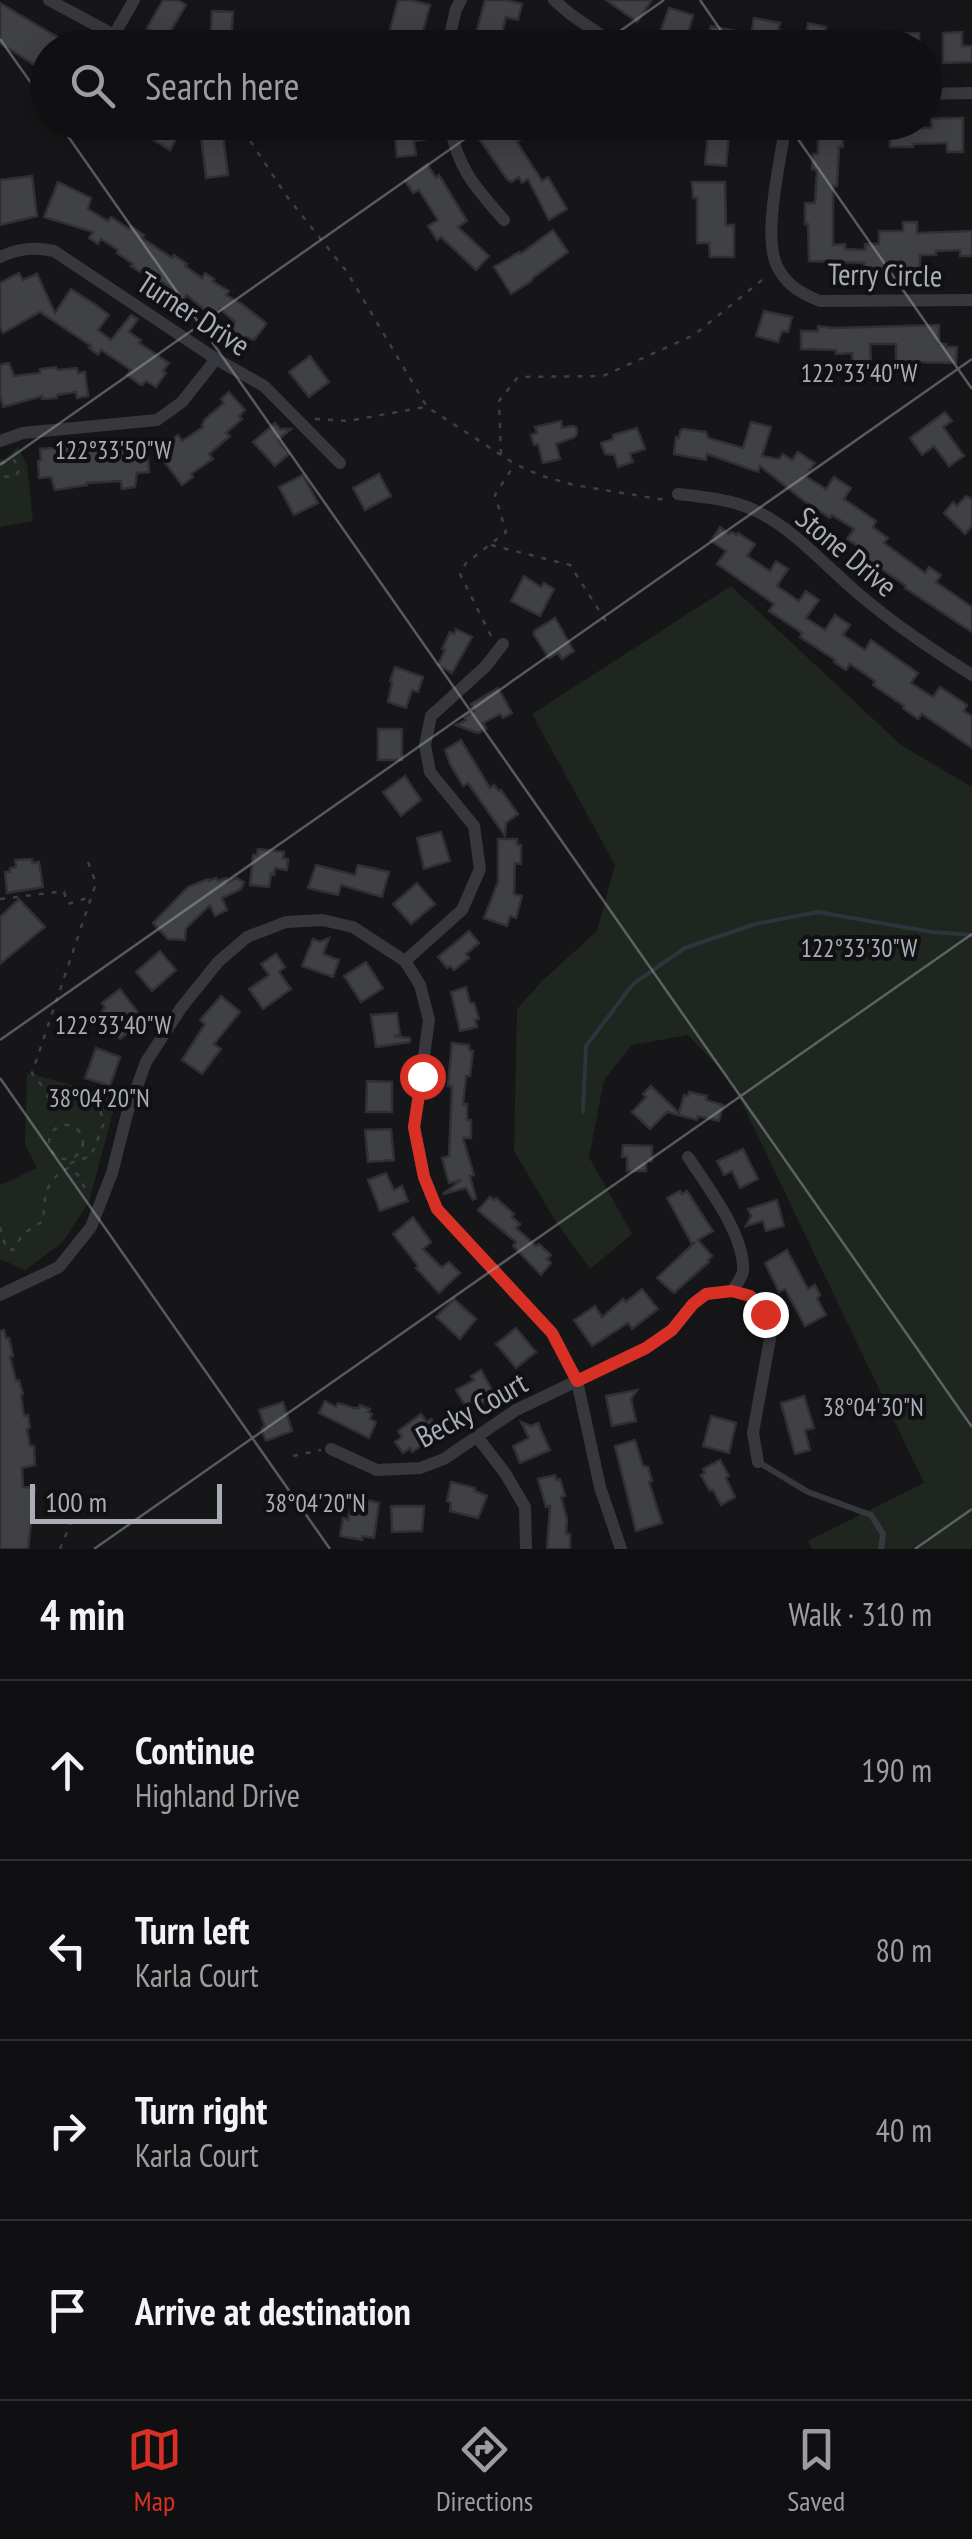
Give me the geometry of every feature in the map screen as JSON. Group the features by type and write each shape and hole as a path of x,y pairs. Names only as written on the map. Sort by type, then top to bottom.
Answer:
{"street":[{"path":"49,0 105,30"},
{"path":"117,30 134,0"},
{"path":"451,30 461,0"},
{"path":"554,0 594,30"},
{"path":"942,94 972,93"},
{"path":"452,140 474,188 504,220"},
{"path":"778,267 772,251 771,228 783,140"},
{"name":"Turner Drive","path":"0,257 34,247 54,252 216,359 264,386 340,463"},
{"name":"Terry Circle","path":"778,267 801,293 820,301 972,300"},
{"path":"0,442 23,433 157,420 182,402 216,359"},
{"name":"Stone Drive","path":"678,494 724,500 753,510 790,532 903,630 972,675"},
{"path":"405,962 462,910 480,869 474,826 430,772 425,746 431,716 485,667 502,646"},
{"path":"0,1295 59,1267 91,1227 112,1174 127,1114 146,1062 181,1008 218,962 247,938 286,922 322,920 354,927 405,962 420,985 429,1020 414,1127 424,1177 437,1209 552,1333 577,1381 600,1487 621,1549"},
{"path":"688,1157 726,1218 741,1252 743,1275 732,1291 750,1296 765,1314 771,1333 753,1433 758,1462"},
{"name":"Becky Court","path":"331,1449 377,1470 420,1468 444,1459 516,1410 646,1348 672,1330 706,1294 732,1291"},
{"path":"478,1438 525,1507 526,1549"}],"lane":[{"path":"758,1462 808,1492 871,1515 884,1534 881,1549"}],"path":[{"path":"249,140 288,198 347,272 427,406 514,464 542,476 665,500 678,494"},
{"path":"501,456 499,401 518,377 603,376 694,334 778,267"},
{"path":"304,427 312,419 348,421 427,406"},
{"path":"0,463 14,460 19,474 0,477"},
{"path":"502,646 490,634 460,574 466,563 506,532 495,495 514,464"},
{"path":"490,545 570,565 608,626"},
{"path":"68,1164 91,1156 104,1123 98,1103 76,1090 48,1097 32,1073 96,883 86,857"},
{"path":"0,899 64,892 68,904 91,896"},
{"path":"0,1227 6,1248 13,1250 23,1234 43,1221 45,1194 56,1175 68,1164 81,1151 83,1140 79,1131 63,1126 54,1132 50,1142 53,1153 63,1159 68,1164 78,1175 91,1200 99,1206"},
{"path":"293,1456 331,1449"},
{"path":"60,1549 84,1491"}],"shaded area":[{"path":"18,447 27,465 33,521 0,527 0,459"},
{"path":"731,586 901,745 972,787 972,1549 812,1549 808,1541 924,1483 732,1082 688,1035 632,1045 604,1080 589,1157 632,1234 590,1269 514,1151 517,1009 597,931 615,865 532,714"},
{"path":"27,1073 117,1097 89,1202 62,1243 25,1270 0,1259 0,1185 37,1168 25,1144"}],"building":[{"path":"163,0 178,0 186,5 171,30 147,28"},
{"path":"398,0 430,5 423,30 390,30"},
{"path":"485,0 522,4 518,20 506,17 503,30 477,30"},
{"path":"606,0 652,0 637,22"},
{"path":"0,3 46,30 30,30 30,62 0,43"},
{"path":"669,8 693,15 689,30 661,30"},
{"path":"212,11 233,12 232,30 211,30"},
{"path":"754,18 780,23 778,30 752,30"},
{"path":"808,23 825,30 807,30"},
{"path":"962,32 962,46 972,46 972,62 943,63 943,33"},
{"path":"963,118 963,152 947,152 947,143 890,147 890,140 942,140 942,119"},
{"path":"154,140 176,140 170,150"},
{"path":"201,140 224,140 228,175 206,178"},
{"path":"395,140 424,140 414,141 416,155 397,157"},
{"path":"480,140 520,140 517,142 542,181 548,177 567,209 549,220 528,179 522,183 519,177 511,182"},
{"path":"707,140 729,140 726,166 705,164"},
{"path":"818,140 842,140 837,186 833,186 833,245 865,250 865,244 879,244 879,231 903,231 903,222 917,222 917,233 972,231 972,256 960,256 960,250 936,251 936,255 920,255 920,268 877,269 864,268 864,263 809,261 805,203 815,203 817,170 812,169 813,154 818,154"},
{"path":"427,164 436,178 439,175 467,221 458,227 489,256 476,270 441,237 437,240 428,226 438,220 419,190 413,193 405,181"},
{"path":"32,176 37,216 0,225 0,180"},
{"path":"58,182 91,198 88,209 108,221 111,217 129,229 131,226 144,235 142,238 172,258 174,255 202,278 205,273 214,279 229,291 226,295 265,326 254,340 246,337 242,343 229,332 235,322 220,309 214,318 187,295 183,300 174,294 144,268 140,272 131,266 118,250 101,239 98,244 89,238 93,232 44,217"},
{"path":"692,182 725,182 726,225 734,225 734,257 710,257 709,243 697,243 697,198 693,198"},
{"path":"553,230 568,252 511,294 494,267"},
{"path":"19,273 23,280 37,274 55,313 71,289 96,305 109,315 98,330 111,340 131,315 138,319 129,332 169,363 156,387 146,381 139,384 127,375 131,370 101,350 98,355 91,346 40,312 3,333 0,283"},
{"path":"764,311 792,317 788,332 782,331 778,342 756,336"},
{"path":"939,325 939,344 957,347 956,363 912,362 912,372 896,372 896,344 870,344 871,364 853,365 852,353 801,349 801,331 818,331 818,326"},
{"path":"310,356 329,382 309,397 289,372"},
{"path":"9,363 14,376 40,373 40,369 77,368 78,373 85,372 88,396 77,398 76,392 57,398 42,396 3,407 0,365"},
{"path":"229,392 245,410 239,416 242,419 209,454 213,459 182,485 156,451 178,435 182,441 203,427 205,419 224,403 221,399"},
{"path":"945,412 952,421 943,427 964,456 949,466 934,446 922,455 910,438"},
{"path":"561,421 562,428 576,427 577,433 556,444 560,459 543,463 531,435 537,433 535,427"},
{"path":"751,422 771,427 762,456 779,459 783,454 792,460 798,452 815,463 805,476 826,489 834,477 851,488 844,499 876,521 873,527 888,538 884,543 925,573 929,567 941,575 936,582 972,607 972,632 861,555 865,551 847,539 854,529 804,501 760,466 758,472 707,454 706,460 674,454 676,437 683,429 706,432 708,438 743,448"},
{"path":"275,423 280,429 291,429 278,440 289,454 275,466 253,442"},
{"path":"637,428 645,449 630,454 633,462 618,467 614,455 605,454 601,443"},
{"path":"138,447 140,463 148,457 149,472 137,473 135,487 122,489 121,481 55,490 51,477 39,478 40,449"},
{"path":"379,474 391,496 365,510 353,488"},
{"path":"303,475 318,503 294,515 279,487"},
{"path":"966,496 972,499 972,526 965,534 944,513 953,502 957,506"},
{"path":"720,527 755,544 747,556 770,571 776,561 788,569 777,586 799,601 806,591 819,600 806,618 825,630 835,615 850,625 843,635 865,650 871,640 918,673 911,683 933,697 940,687 967,705 964,711 972,716 972,748 922,714 918,719 873,685 875,681 850,664 846,670 769,611 774,604 717,564 726,551 711,541"},
{"path":"524,576 541,587 544,583 554,589 540,616 511,601"},
{"path":"555,618 574,651 562,659 558,653 549,658 534,635 534,631"},
{"path":"456,629 472,637 452,673 438,665 450,632 454,634"},
{"path":"395,667 423,677 418,692 412,690 406,708 388,702"},
{"path":"498,688 512,713 483,723 486,728 478,733 456,725 474,711 471,704"},
{"path":"378,729 402,729 402,760 378,760"},
{"path":"461,740 490,788 494,785 501,790 518,814 506,823 505,836 468,783 463,786 450,764 445,750"},
{"path":"405,776 421,800 401,816 383,792"},
{"path":"441,832 450,861 424,869 417,838"},
{"path":"498,839 517,839 517,845 521,845 521,864 515,863 514,894 522,896 516,918 510,916 507,926 484,918 498,882"},
{"path":"258,849 284,852 283,858 288,859 287,870 275,868 269,887 250,885 253,855 257,855"},
{"path":"32,859 32,863 39,862 43,887 7,893 5,872 16,867 15,860"},
{"path":"316,865 355,875 358,865 389,872 382,897 341,885 338,895 308,888"},
{"path":"216,878 244,882 241,889 222,898 227,910 215,916 210,905 186,928 185,940 168,939 153,923 188,887"},
{"path":"417,883 435,904 411,924 393,904"},
{"path":"19,899 45,927 0,964 0,917"},
{"path":"469,931 479,943 454,970 447,968 438,957"},
{"path":"329,938 323,954 339,960 333,977 302,966 313,939 320,942"},
{"path":"160,951 176,970 152,991 136,972"},
{"path":"276,954 285,967 279,972 291,989 263,1009 249,989 269,975 261,964"},
{"path":"366,962 383,988 361,1002 344,976"},
{"path":"466,987 479,1019 475,1020 477,1027 460,1031 451,992"},
{"path":"120,989 144,1020 120,1039 100,1015 105,1007 102,1003"},
{"path":"221,996 240,1012 214,1044 221,1049 202,1074 182,1060 205,1024 200,1020"},
{"path":"397,1013 400,1035 394,1036 410,1038 410,1042 376,1047 371,1015"},
{"path":"452,1043 469,1045 473,1051 463,1104 467,1104 467,1120 471,1120 471,1138 463,1138 474,1175 470,1176 476,1198 473,1200 466,1188 443,1194 461,1180 449,1183 442,1158 449,1156"},
{"path":"96,1048 120,1057 110,1086 85,1078"},
{"path":"367,1081 392,1082 392,1112 366,1112"},
{"path":"651,1086 679,1113 684,1095 689,1092 707,1096 706,1100 723,1105 719,1121 667,1112 650,1129 632,1112"},
{"path":"391,1129 394,1160 368,1162 365,1130"},
{"path":"623,1145 652,1146 652,1161 646,1161 646,1171 627,1171"},
{"path":"743,1149 758,1179 740,1188 732,1171 724,1175 717,1161"},
{"path":"386,1173 394,1190 402,1186 408,1201 380,1211 368,1180"},
{"path":"687,1191 713,1231 698,1240 712,1256 674,1293 657,1278 695,1242 692,1244 667,1198"},
{"path":"490,1197 514,1214 512,1217 520,1224 516,1228 551,1255 547,1259 551,1263 541,1275 513,1246 516,1242 478,1210"},
{"path":"777,1200 784,1226 766,1231 763,1221 746,1226 751,1216 748,1209"},
{"path":"413,1217 431,1242 423,1249 442,1267 449,1262 460,1273 439,1293 393,1234"},
{"path":"787,1250 808,1289 815,1285 826,1315 805,1326 785,1289 779,1292 765,1263"},
{"path":"642,1289 658,1309 632,1329 628,1323 592,1346 574,1320 595,1306 602,1317"},
{"path":"454,1299 476,1319 460,1339 436,1317"},
{"path":"516,1328 536,1352 516,1368 496,1344"},
{"path":"4,1330 9,1338 16,1381 19,1380 23,1394 24,1416 28,1415 30,1446 34,1446 35,1465 22,1468 23,1487 35,1488 28,1549 0,1549 0,1331"},
{"path":"481,1370 495,1395 469,1412 456,1390 474,1380 471,1376"},
{"path":"637,1390 631,1399 636,1421 612,1426 606,1396"},
{"path":"804,1396 814,1428 805,1430 810,1450 795,1454 781,1403"},
{"path":"325,1401 336,1407 338,1403 370,1409 370,1419 376,1422 369,1438 319,1413"},
{"path":"283,1402 292,1431 266,1441 259,1410"},
{"path":"421,1414 427,1422 431,1419 441,1433 412,1452 410,1448 403,1453 395,1442 402,1437 398,1431"},
{"path":"711,1416 736,1423 729,1453 703,1446"},
{"path":"521,1422 531,1426 538,1423 550,1450 520,1463 513,1446 529,1438"},
{"path":"635,1440 643,1466 648,1467 662,1523 636,1531 615,1446"},
{"path":"720,1460 735,1497 721,1505 701,1475 705,1473 703,1469"},
{"path":"555,1475 565,1496 561,1497 570,1549 547,1549 550,1506 546,1507 538,1479"},
{"path":"451,1482 475,1488 487,1496 478,1518 450,1511 451,1503 447,1501"},
{"path":"353,1499 379,1503 374,1538 340,1536 343,1518 348,1520"},
{"path":"391,1506 424,1506 422,1531 392,1532"}],"waterway":[{"path":"583,1112 586,1046 633,984 685,948 755,924 818,912 972,935"}],"route":[{"path":"422,1076 414,1127 424,1177 437,1209 552,1333 577,1381 646,1348 672,1330 706,1294 732,1291 750,1296 765,1314"}]}
